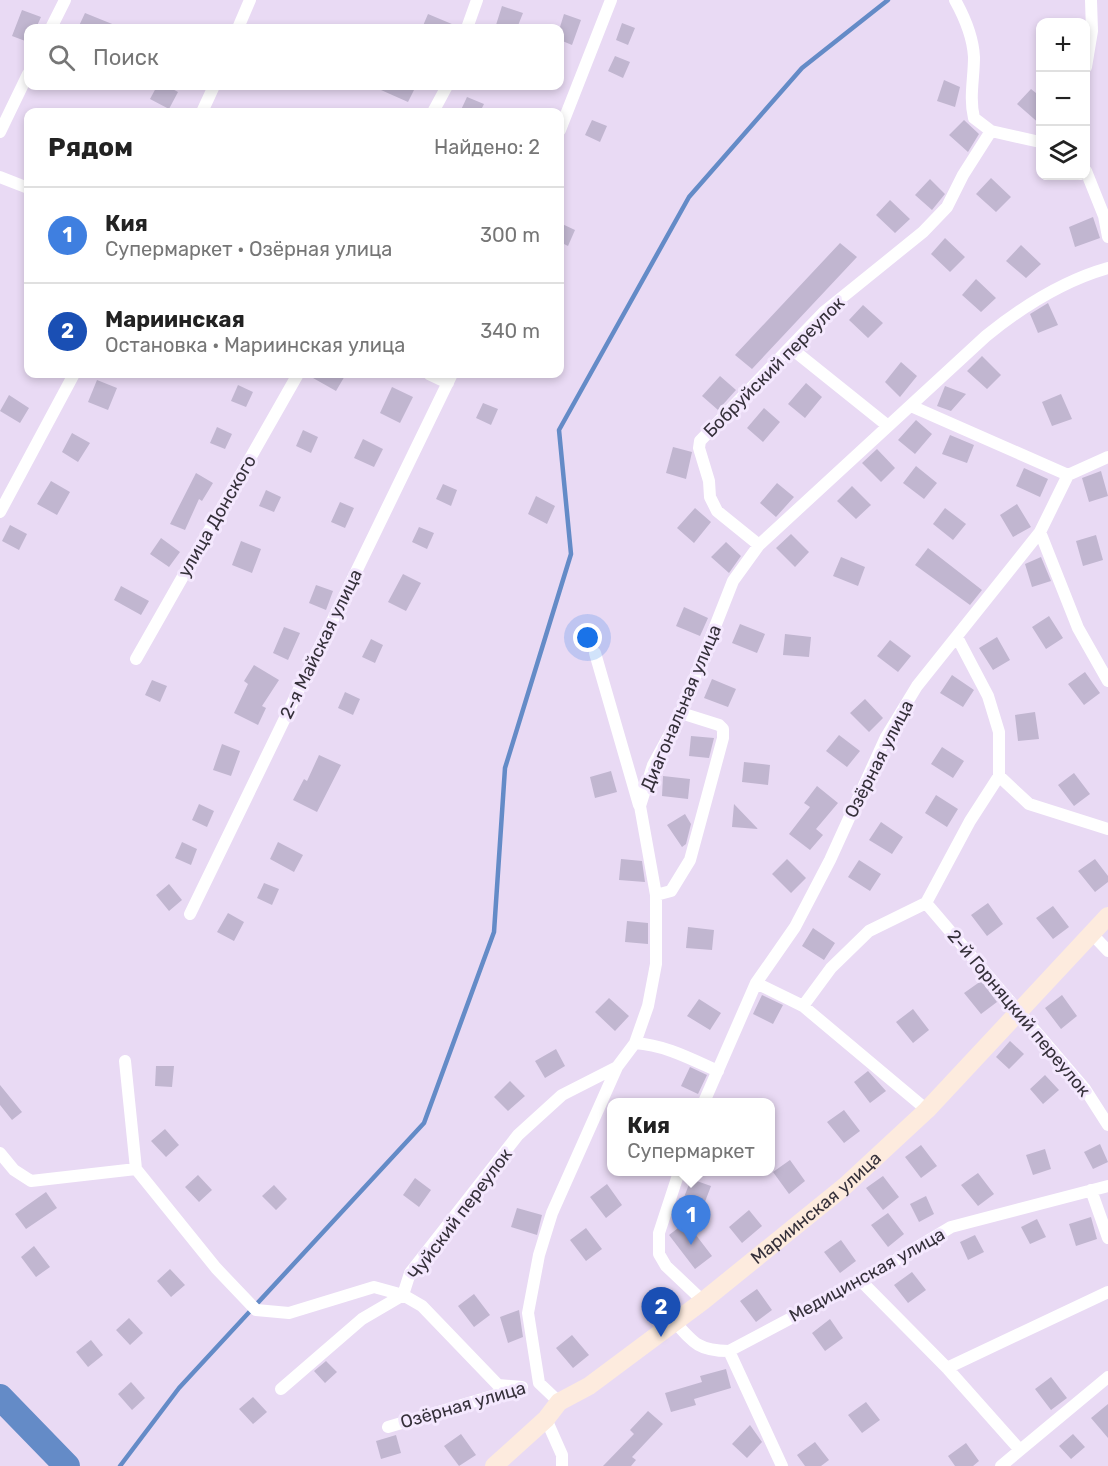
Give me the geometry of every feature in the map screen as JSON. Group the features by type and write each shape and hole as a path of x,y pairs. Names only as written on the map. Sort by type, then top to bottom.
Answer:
{"main road":[{"name":"Мариинская улица","path":"494,1466 546,1419 559,1402 589,1386 703,1301 845,1186 927,1110 1108,916"}],"street":[{"path":"53,24 65,0"},
{"path":"240,24 250,0"},
{"path":"468,24 477,0"},
{"path":"564,120 611,0"},
{"path":"955,0 967,20 974,57 970,101 974,118 991,131 1036,141"},
{"path":"1090,43 1091,0"},
{"path":"0,132 24,82"},
{"path":"204,108 212,90"},
{"path":"435,108 445,90"},
{"name":"Бобруйский переулок","path":"759,545 717,511 710,497 709,481 699,448 700,441 792,349 824,312 923,232 947,207 991,131"},
{"path":"0,177 24,186"},
{"path":"1090,180 1106,215 1108,237"},
{"name":"Диагональная улица","path":"539,1383 528,1313 539,1255 566,1178 617,1067 635,1043 648,1006 656,964 656,896 640,806 653,765 681,713 734,581 759,545 1012,315 1075,277 1108,268"},
{"path":"792,349 888,426"},
{"path":"0,512 72,378"},
{"name":"улица Донского","path":"136,659 296,378"},
{"name":"2-я Майская улица","path":"190,914 450,378"},
{"path":"911,406 1068,475 1108,457"},
{"name":"Озёрная улица","path":"706,1098 756,983 795,927 830,860 886,737 917,686 1040,532 1068,475"},
{"path":"1040,532 1078,628 1108,681"},
{"path":"802,1006 831,968 869,931 926,903 970,821 999,776 999,732 988,696 957,637"},
{"path":"595,653 640,806"},
{"path":"656,896 671,891 690,860 723,738 723,729 719,725 681,713"},
{"path":"999,776 1029,804 1108,829"},
{"name":"2-й Горняцкий переулок","path":"926,903 1085,1089 1108,1125"},
{"path":"1092,934 1108,951"},
{"path":"756,983 802,1006 927,1110"},
{"path":"635,1043 675,1051 718,1071"},
{"path":"125,1061 136,1169 216,1268 256,1310 289,1313 374,1287 403,1295 422,1306 498,1385 522,1387"},
{"name":"Чуйский переулок","path":"281,1389 362,1319 403,1295 410,1273 518,1135 562,1095 617,1067"},
{"path":"0,1153 14,1170 31,1181 136,1169"},
{"path":"678,1176 659,1233 659,1254 666,1266 703,1301"},
{"name":"Медицинская улица","path":"729,1351 861,1281 951,1227 1108,1186"},
{"path":"1091,1190 1108,1238"},
{"path":"861,1281 947,1368 1020,1450"},
{"path":"947,1368 1108,1293"},
{"path":"675,1322 687,1336 707,1351 729,1351 782,1466"},
{"path":"1001,1466 1108,1377"},
{"path":"539,1383 559,1402"},
{"name":"Озёрная улица","path":"387,1427 539,1383"},
{"path":"546,1419 562,1455 562,1466"}],"building":[{"path":"502,6 523,13 519,24 496,24"},
{"path":"22,10 41,17 38,24 24,24 24,40 12,36"},
{"path":"85,13 112,24 80,24"},
{"path":"428,14 452,24 424,24"},
{"path":"564,14 581,20 572,45 564,42 564,24 561,24"},
{"path":"622,23 635,28 628,45 616,40"},
{"path":"615,56 630,62 623,78 608,71"},
{"path":"944,80 960,87 955,107 937,101"},
{"path":"1031,89 1036,93 1036,121 1017,104"},
{"path":"155,90 178,92 170,108 150,99"},
{"path":"381,90 414,90 408,102"},
{"path":"467,97 484,104 482,108 462,108"},
{"path":"592,120 607,126 600,142 585,135"},
{"path":"964,120 979,134 968,152 949,135"},
{"path":"991,178 1011,197 996,212 976,194"},
{"path":"930,179 945,194 932,210 915,195"},
{"path":"890,200 910,219 895,233 876,215"},
{"path":"1093,217 1100,238 1075,247 1069,227"},
{"path":"564,225 575,230 568,246 564,244"},
{"path":"945,238 965,257 950,272 931,254"},
{"path":"840,243 857,257 752,369 735,355"},
{"path":"1021,245 1041,264 1026,278 1006,261"},
{"path":"976,279 996,298 981,312 962,295"},
{"path":"1048,303 1058,325 1038,333 1030,314"},
{"path":"863,305 883,323 868,338 849,320"},
{"path":"982,356 1001,375 987,389 967,371"},
{"path":"901,362 917,376 900,397 885,382"},
{"path":"720,376 736,390 718,410 702,396"},
{"path":"313,378 344,378 336,391"},
{"path":"97,380 117,388 108,410 88,402"},
{"path":"806,383 822,397 805,418 788,404"},
{"path":"238,385 253,392 246,407 231,401"},
{"path":"945,386 966,394 951,411 937,406"},
{"path":"392,387 413,397 400,423 380,413"},
{"path":"1061,394 1072,419 1052,426 1042,402"},
{"path":"9,395 29,408 20,423 0,411"},
{"path":"483,403 498,409 491,425 476,418"},
{"path":"764,408 780,422 763,442 747,428"},
{"path":"916,420 932,434 915,454 898,440"},
{"path":"217,427 232,434 225,449 210,443"},
{"path":"303,430 318,437 311,453 296,446"},
{"path":"72,433 90,443 78,462 62,452"},
{"path":"950,435 974,445 967,463 942,454"},
{"path":"363,439 383,449 374,467 354,458"},
{"path":"673,447 692,452 686,479 666,473"},
{"path":"877,449 895,468 881,482 862,463"},
{"path":"916,466 937,483 924,499 903,483"},
{"path":"1024,468 1048,479 1040,497 1016,486"},
{"path":"1101,471 1108,496 1089,502 1082,478"},
{"path":"196,473 213,483 202,501 199,499 185,530 170,524"},
{"path":"51,481 70,492 57,515 37,504"},
{"path":"777,483 794,497 776,517 760,503"},
{"path":"443,484 457,490 451,506 436,499"},
{"path":"852,486 871,505 856,519 837,501"},
{"path":"266,490 281,497 274,512 259,506"},
{"path":"536,496 555,506 547,524 528,514"},
{"path":"340,502 354,508 345,528 331,522"},
{"path":"1017,504 1031,527 1013,537 1000,515"},
{"path":"695,508 711,522 694,543 677,528"},
{"path":"945,508 966,524 953,540 933,524"},
{"path":"10,525 27,534 19,550 2,541"},
{"path":"419,527 434,533 427,549 412,542"},
{"path":"791,534 809,552 795,567 776,548"},
{"path":"1096,535 1103,560 1083,566 1076,541"},
{"path":"161,538 180,552 169,567 150,554"},
{"path":"241,541 261,549 252,573 232,565"},
{"path":"726,542 741,556 729,573 711,557"},
{"path":"928,548 982,590 970,605 915,565"},
{"path":"841,557 865,567 858,586 833,576"},
{"path":"1041,557 1051,581 1032,587 1025,564"},
{"path":"403,574 421,583 406,611 388,602"},
{"path":"316,585 333,591 326,610 309,603"},
{"path":"121,586 149,601 141,615 114,600"},
{"path":"684,607 708,618 700,636 676,626"},
{"path":"1049,616 1063,638 1046,649 1032,627"},
{"path":"740,624 765,634 757,653 732,643"},
{"path":"284,627 300,633 288,660 273,653"},
{"path":"785,634 811,637 809,657 783,655"},
{"path":"997,637 1010,660 993,670 979,648"},
{"path":"371,639 383,645 375,663 362,657"},
{"path":"890,640 911,656 898,672 877,656"},
{"path":"254,665 279,680 262,706 266,708 258,725 234,713 248,684 244,681"},
{"path":"1085,672 1100,693 1084,705 1068,684"},
{"path":"952,675 974,690 963,707 940,693"},
{"path":"712,679 736,689 728,707 704,698"},
{"path":"152,680 167,686 160,702 145,695"},
{"path":"345,692 360,699 353,715 338,708"},
{"path":"865,699 883,718 869,732 850,713"},
{"path":"1035,712 1039,739 1018,741 1015,715"},
{"path":"839,735 860,751 847,767 826,751"},
{"path":"691,736 714,738 709,758 689,756"},
{"path":"222,744 240,751 231,776 213,770"},
{"path":"942,747 964,761 953,778 931,764"},
{"path":"319,755 341,765 317,812 293,800 304,779 307,781"},
{"path":"744,762 770,765 768,785 742,782"},
{"path":"611,771 617,792 595,798 590,777"},
{"path":"1074,773 1090,794 1074,806 1058,785"},
{"path":"663,776 690,779 688,799 662,796"},
{"path":"817,786 838,803 816,829 823,835 810,850 789,834 810,807 804,803"},
{"path":"936,795 958,809 947,827 925,813"},
{"path":"199,804 214,811 207,827 192,820"},
{"path":"734,804 758,829 732,827"},
{"path":"685,814 691,824 686,844 682,847 667,825"},
{"path":"881,822 903,837 892,854 869,840"},
{"path":"182,842 197,849 191,865 175,858"},
{"path":"278,842 303,855 294,872 270,859"},
{"path":"621,859 642,861 645,882 619,880"},
{"path":"787,859 806,878 791,893 772,874"},
{"path":"1095,859 1108,876 1108,882 1095,892 1078,871"},
{"path":"859,860 881,874 870,891 848,877"},
{"path":"264,883 279,889 272,905 257,898"},
{"path":"169,884 182,900 169,911 156,895"},
{"path":"988,903 1003,924 987,936 971,915"},
{"path":"1053,906 1069,927 1053,939 1036,918"},
{"path":"228,913 244,922 234,941 217,932"},
{"path":"627,921 648,923 648,944 625,942"},
{"path":"688,927 714,930 712,950 686,948"},
{"path":"813,928 835,943 824,960 802,946"},
{"path":"981,981 997,1002 981,1014 964,993"},
{"path":"762,995 783,1005 773,1024 753,1014"},
{"path":"1062,995 1077,1016 1061,1029 1045,1008"},
{"path":"609,998 629,1016 615,1031 595,1012"},
{"path":"699,999 721,1013 710,1030 687,1016"},
{"path":"913,1009 929,1030 913,1043 896,1022"},
{"path":"1010,1041 1024,1054 1009,1069 996,1057"},
{"path":"556,1049 565,1066 545,1078 535,1061"},
{"path":"156,1066 174,1066 172,1087 155,1086"},
{"path":"690,1067 707,1075 698,1094 681,1086"},
{"path":"868,1071 886,1091 870,1103 854,1082"},
{"path":"1045,1075 1059,1090 1043,1104 1030,1089"},
{"path":"510,1081 525,1096 508,1111 494,1097"},
{"path":"0,1085 22,1112 12,1120 0,1105"},
{"path":"844,1110 860,1131 844,1143 827,1122"},
{"path":"165,1129 179,1145 166,1157 151,1141"},
{"path":"1100,1144 1108,1162 1093,1169 1084,1152"},
{"path":"921,1145 937,1166 921,1178 905,1157"},
{"path":"1045,1149 1051,1169 1033,1175 1026,1155"},
{"path":"790,1160 805,1181 789,1194 775,1175 775,1171"},
{"path":"978,1173 994,1194 978,1206 961,1185"},
{"path":"198,1175 212,1190 199,1202 185,1187"},
{"path":"883,1176 899,1197 883,1210 866,1188"},
{"path":"415,1178 431,1190 419,1207 403,1195"},
{"path":"691,1179 711,1186 703,1207 683,1200"},
{"path":"607,1184 622,1205 606,1218 590,1197"},
{"path":"274,1185 287,1199 276,1210 262,1196"},
{"path":"46,1192 57,1208 26,1229 15,1214"},
{"path":"926,1196 934,1214 919,1222 910,1204"},
{"path":"517,1208 542,1215 537,1235 511,1227"},
{"path":"749,1210 762,1226 742,1243 729,1227"},
{"path":"888,1213 904,1234 888,1247 871,1225"},
{"path":"1091,1217 1097,1239 1076,1246 1069,1224"},
{"path":"1037,1219 1046,1237 1030,1244 1021,1227"},
{"path":"686,1222 712,1256 695,1269 669,1235"},
{"path":"586,1228 602,1249 586,1261 570,1240"},
{"path":"975,1235 984,1252 968,1260 960,1242"},
{"path":"841,1240 856,1261 840,1273 824,1252"},
{"path":"34,1246 50,1267 36,1277 21,1257"},
{"path":"170,1269 185,1285 171,1297 157,1281"},
{"path":"912,1272 926,1290 908,1303 894,1285"},
{"path":"757,1289 772,1310 756,1322 740,1301"},
{"path":"474,1294 490,1315 474,1327 458,1306"},
{"path":"519,1310 523,1337 508,1343 500,1317"},
{"path":"129,1318 143,1333 130,1345 116,1330"},
{"path":"830,1319 843,1338 825,1351 812,1333"},
{"path":"572,1335 589,1355 573,1368 556,1348"},
{"path":"91,1340 103,1355 88,1367 76,1352"},
{"path":"326,1361 337,1372 325,1383 314,1371"},
{"path":"726,1369 731,1388 694,1399 696,1405 671,1412 665,1393 702,1382 700,1376"},
{"path":"1051,1377 1067,1398 1051,1410 1035,1389"},
{"path":"131,1382 145,1398 132,1410 118,1394"},
{"path":"253,1397 267,1412 253,1424 239,1409"},
{"path":"866,1402 880,1420 862,1433 848,1415"},
{"path":"1108,1404 1108,1438 1091,1418"},
{"path":"648,1411 663,1424 632,1457 636,1460 631,1466 603,1466 634,1434 630,1430"},
{"path":"750,1425 762,1442 747,1458 732,1444"},
{"path":"461,1434 476,1455 459,1466 444,1446"},
{"path":"1073,1434 1085,1447 1071,1459 1059,1446"},
{"path":"396,1435 401,1453 381,1459 376,1441"},
{"path":"815,1442 829,1460 821,1466 805,1466 797,1455"},
{"path":"966,1443 979,1461 973,1466 955,1466 948,1456"}],"waterway":[{"path":"120,1466 179,1388 424,1123 494,932 505,768 571,554 559,430 689,197 802,68 888,0"},
{"path":"0,1397 67,1466"}],"place":[{"name":"Кия","path":"691,1245"},
{"name":"Мариинская","path":"661,1337"}]}
